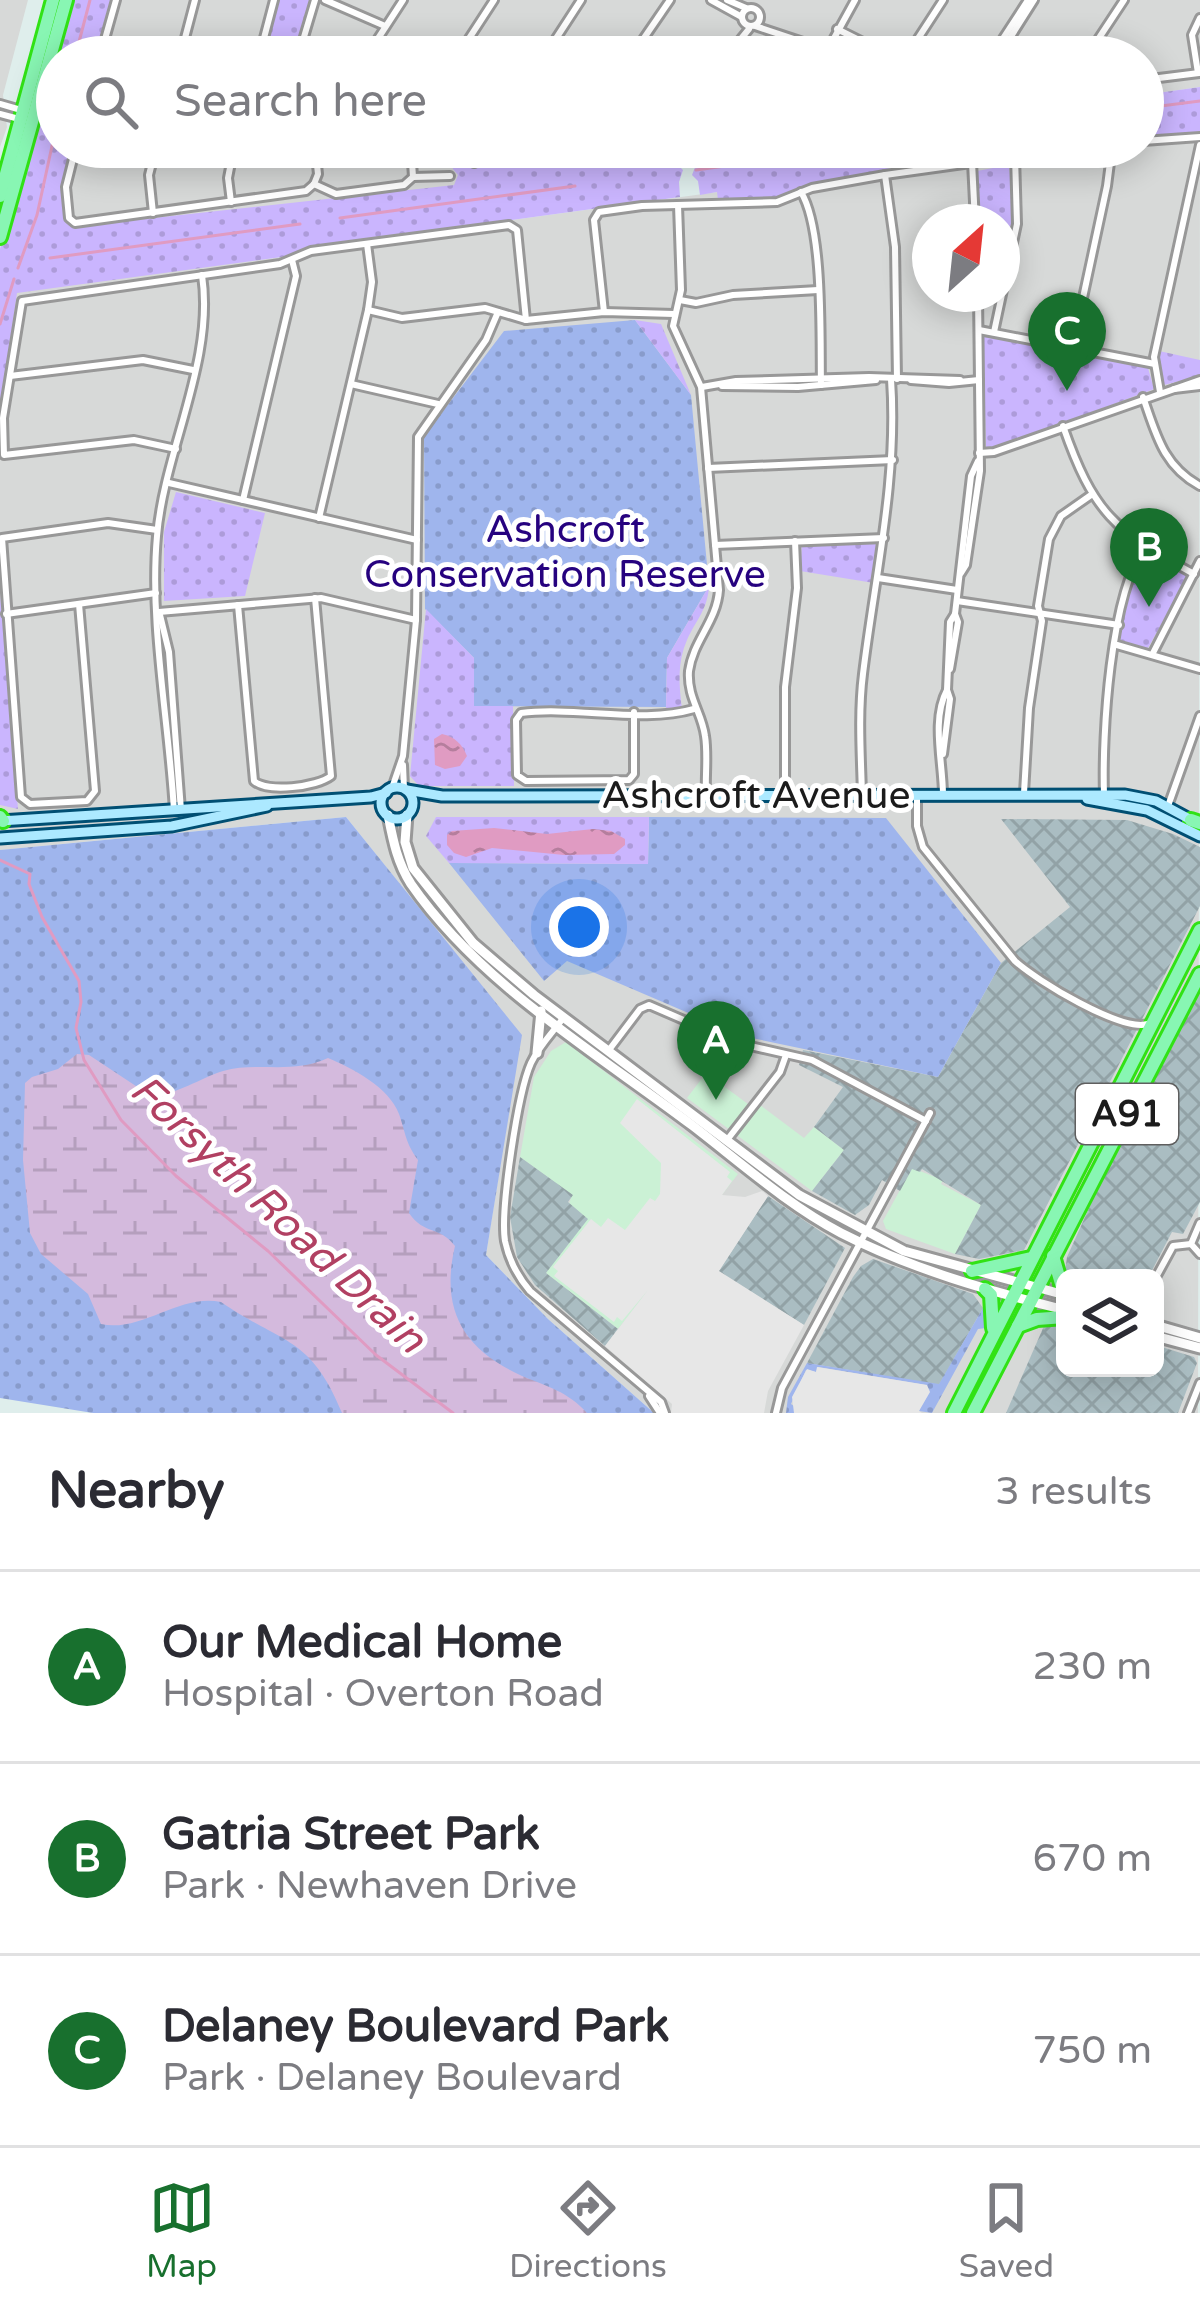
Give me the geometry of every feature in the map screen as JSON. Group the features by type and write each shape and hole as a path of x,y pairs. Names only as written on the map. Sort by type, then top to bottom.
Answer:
{"highway":[{"path":"45,36 53,0"},
{"path":"54,36 66,0"},
{"path":"0,237 36,73"},
{"path":"0,196 36,87"},
{"name":"A91","path":"954,1413 1200,930"},
{"name":"A91","path":"973,1413 1200,974"},
{"path":"1053,1254 1057,1269"},
{"path":"972,1271 1032,1257"},
{"path":"985,1288 993,1303 992,1336"},
{"path":"1017,1327 1056,1316"}],"main road":[{"path":"341,798 386,812 410,811 406,789"},
{"name":"Ashcroft Avenue","path":"388,790 442,796 1104,794 1142,797 1197,823"},
{"path":"1,820 341,798 388,790 386,812"},
{"name":"Ashcroft Avenue","path":"410,811 442,796"},
{"name":"Ashcroft Avenue","path":"1070,796 1147,810 1200,836"},
{"path":"0,838 194,823 289,800"},
{"path":"178,810 181,820 194,823"}],"street":[{"path":"106,36 116,0"},
{"path":"185,36 194,0"},
{"path":"266,36 274,0"},
{"path":"304,36 315,0"},
{"path":"325,0 386,26"},
{"path":"379,36 403,0"},
{"path":"471,36 494,0"},
{"path":"558,36 581,0"},
{"path":"645,36 669,0"},
{"path":"711,0 742,19 786,36"},
{"path":"727,0 756,9 757,21"},
{"path":"737,36 748,8 762,0"},
{"path":"743,36 757,21 762,0"},
{"path":"834,36 855,0"},
{"path":"920,36 943,0"},
{"path":"1008,36 1031,0"},
{"path":"1100,36 1124,0"},
{"path":"1164,77 1199,73 1192,35 1200,18"},
{"path":"830,36 835,32"},
{"path":"835,32 844,36"},
{"path":"0,104 26,116"},
{"path":"0,114 26,116"},
{"path":"1160,392 1155,364 1200,141 1164,142"},
{"path":"71,168 66,192 71,221 306,191 314,184 317,168"},
{"path":"151,168 148,183 154,213"},
{"path":"230,168 231,203"},
{"path":"412,168 412,177"},
{"path":"604,312 595,214 642,206 777,202 802,192 932,168"},
{"path":"972,168 974,204"},
{"path":"994,332 1017,224 1015,168"},
{"path":"1072,349 1109,168"},
{"path":"862,795 862,678 893,460 896,266 885,175"},
{"path":"314,184 336,194 404,185 412,177 450,176"},
{"path":"802,192 810,210 821,382"},
{"path":"678,205 680,300 674,314 677,339 701,386 719,595 692,659 689,682 705,734 706,795"},
{"path":"176,449 134,440 6,456 3,418 24,299 292,260 308,252 513,226 526,320"},
{"path":"319,518 368,310 372,282 367,244"},
{"path":"243,500 296,276 292,260"},
{"path":"178,810 156,593 157,530 206,320 202,274"},
{"path":"680,300 697,303 733,295 818,290"},
{"path":"368,310 402,317 472,309 526,320 604,312 674,314"},
{"path":"406,789 403,756 416,620 418,437 486,340 498,312"},
{"path":"943,795 955,614 980,472 978,312"},
{"path":"979,330 1155,364"},
{"path":"10,376 143,360 193,370"},
{"path":"701,386 736,381 979,380"},
{"path":"979,457 1144,397 1200,383"},
{"path":"351,384 438,404"},
{"path":"1144,397 1168,461 1200,486"},
{"path":"1063,426 1091,495 1145,547 1194,574"},
{"path":"708,468 893,460"},
{"path":"169,482 417,540"},
{"path":"1028,795 1028,723 1052,527 1091,495"},
{"path":"79,604 95,791 87,801 30,804 22,800 0,544 4,536 107,523 157,530"},
{"path":"715,545 884,538"},
{"path":"784,795 785,687 797,588 795,541"},
{"path":"1104,794 1104,732 1119,625 1127,577 1145,547"},
{"path":"1153,653 1200,561"},
{"path":"878,578 958,590"},
{"path":"6,614 156,593"},
{"path":"159,611 315,598 416,620"},
{"path":"238,605 254,781 265,788 322,782 331,776 315,598"},
{"path":"957,601 1119,625"},
{"path":"1116,645 1200,669"},
{"path":"634,712 634,774 629,780 526,781 517,775 516,720 521,713 634,712 677,713 694,709"},
{"path":"1168,806 1200,716"},
{"path":"388,790 403,756"},
{"path":"917,795 923,847 1015,961 1127,1025 1140,1027 1154,1021"},
{"path":"410,811 406,849 425,886 484,954 561,1021 784,1196 862,1237 985,1288 1056,1295"},
{"path":"386,812 398,858 418,892 470,954 542,1011 609,1050 862,1237 972,1271 1016,1290"},
{"path":"609,1050 642,1007 649,1005 737,1043 812,1060 928,1117 782,1388 776,1413"},
{"path":"542,1011 506,1196 507,1248 517,1274 535,1296 663,1413"},
{"path":"536,1053 561,1021"},
{"path":"1127,1025 1137,1037 1136,1056"},
{"path":"727,1140 780,1072 786,1054"},
{"path":"1191,1244 1200,1223"},
{"path":"1191,1244 1200,1254"},
{"path":"1161,1269 1173,1246 1191,1244"},
{"path":"1033,1294 1056,1308"},
{"path":"1164,1328 1200,1338"},
{"path":"1164,1338 1200,1348"},
{"path":"1188,1413 1200,1383"}],"shaded area":[{"path":"0,0 28,0 3,95 7,127 0,147"},
{"path":"69,0 112,0 103,36 59,36"},
{"path":"112,0 1200,0 1200,87 1164,92 1164,36 103,36"},
{"path":"277,0 310,0 301,36 269,36"},
{"path":"1200,87 1200,133 1164,136 1164,92"},
{"path":"36,119 36,168 68,168 62,199 71,227 454,185 458,175 453,168 683,170 680,197 17,293 0,412 0,249"},
{"path":"1200,133 1198,1413 654,1413 548,1319 486,1255 521,1035 346,817 0,850 0,293 289,256 314,247 895,168 1164,168 1164,136"},
{"path":"68,168 612,168 68,241 62,198"},
{"path":"695,168 892,168 811,184 774,198 718,200 717,192 700,195 692,175"},
{"path":"1009,168 1013,204 978,204 977,171"},
{"path":"635,320 661,324 691,395"},
{"path":"988,334 1148,368 1154,389 999,447 986,447 983,338"},
{"path":"1159,351 1200,360 1200,376 1164,385"},
{"path":"176,492 265,513 245,596 164,601 164,532"},
{"path":"877,541 874,583 800,571 802,544"},
{"path":"1148,553 1188,577 1148,648 1120,639 1128,581"},
{"path":"709,586 682,657 682,709 666,709 667,658"},
{"path":"0,593 18,809 0,805"},
{"path":"426,609 474,658 474,706 513,706 514,786 419,786 410,776"},
{"path":"436,817 649,817 648,864 449,863 426,836"},
{"path":"1001,819 1127,820 1173,834 1200,847 1200,906 1024,1250 979,1259 955,1254 981,1205 922,1169 912,1169 900,1191 882,1180 869,1205 855,1215 812,1191 844,1150 814,1127 843,1087 799,1065 803,1050 938,1077 1001,963 1070,907"},
{"path":"1200,989 1200,1202 1183,1234 1172,1232 1153,1269 1065,1269 1094,1197"},
{"path":"566,1042 738,1174 618,1329 546,1273 572,1195 520,1157 534,1077 551,1051"},
{"path":"706,1073 804,1138 814,1127 844,1150 812,1191 687,1098"},
{"path":"637,1099 730,1172 727,1177 732,1181 722,1195 745,1197 762,1191 768,1196 719,1271 804,1325 768,1391 764,1413 671,1413 672,1404 605,1346 648,1290 622,1321 617,1317 614,1322 554,1276 558,1271 553,1267 591,1219 601,1227 608,1218 625,1230 650,1198 655,1201 660,1194 661,1163 620,1123"},
{"path":"520,1157 573,1195 568,1202 588,1219 546,1273 618,1329 605,1346 535,1285 517,1257 510,1217"},
{"path":"912,1168 943,1180 941,1184 981,1205 955,1254 886,1229 883,1221"},
{"path":"768,1196 845,1248 804,1325 718,1272"},
{"path":"873,1259 973,1294 983,1308 939,1385 807,1363 853,1277"},
{"path":"1056,1325 1056,1377 1164,1377 1164,1348 1194,1357 1197,1363 1178,1413 1006,1413 1044,1326"},
{"path":"817,1367 927,1385 930,1392 922,1413 794,1413 792,1397 807,1369 816,1372"}],"green space":[{"name":"Ashcroft Conservation Reserve","path":"635,320 691,395 709,586 667,658 666,707 474,706 474,658 425,609 424,436 504,331"},
{"path":"346,817 522,1035 486,1255 548,1319 654,1413 93,1413 0,1398 0,850"},
{"path":"649,817 886,818 1001,963 938,1077 742,1036 567,961 544,981 449,863 648,864"},
{"path":"77,1054 89,1055 151,1096 223,1071 301,1066 328,1058 369,1080 394,1104 418,1160 409,1213 455,1246 451,1290 461,1325 471,1340 502,1365 564,1395 587,1413 342,1413 319,1369 306,1355 221,1302 191,1303 131,1323 101,1324 88,1294 41,1254 30,1233 23,1160 25,1083 58,1069"},
{"path":"983,1308 986,1328 978,1329 932,1413 919,1411 926,1385 818,1367 816,1372 806,1370 791,1404 804,1413 786,1413 788,1397 807,1363 939,1384"}],"water":[{"path":"442,734 465,752 460,766 435,765 434,739"},
{"path":"494,828 547,834 611,831 625,839 625,845 614,854 492,848 466,857 447,845 452,831"}],"waterway":[{"name":"Forsyth Road Drain","path":"81,36 90,0"},
{"path":"1164,106 1200,101"},
{"name":"Forsyth Road Drain","path":"18,268 47,168"},
{"path":"696,170 711,168"},
{"path":"340,218 575,186"},
{"path":"50,258 300,224"},
{"name":"Forsyth Road Drain","path":"0,324 14,279"},
{"name":"Forsyth Road Drain","path":"0,860 30,874 29,884 42,917 79,981 76,1028 84,1060 121,1120 176,1176 268,1251 376,1355 453,1413"}],"place":[{"name":"Delaney Boulevard Park","path":"1067,391"},
{"name":"Gatria Street Park","path":"1149,607"},
{"name":"Our Medical Home","path":"716,1100"}]}
